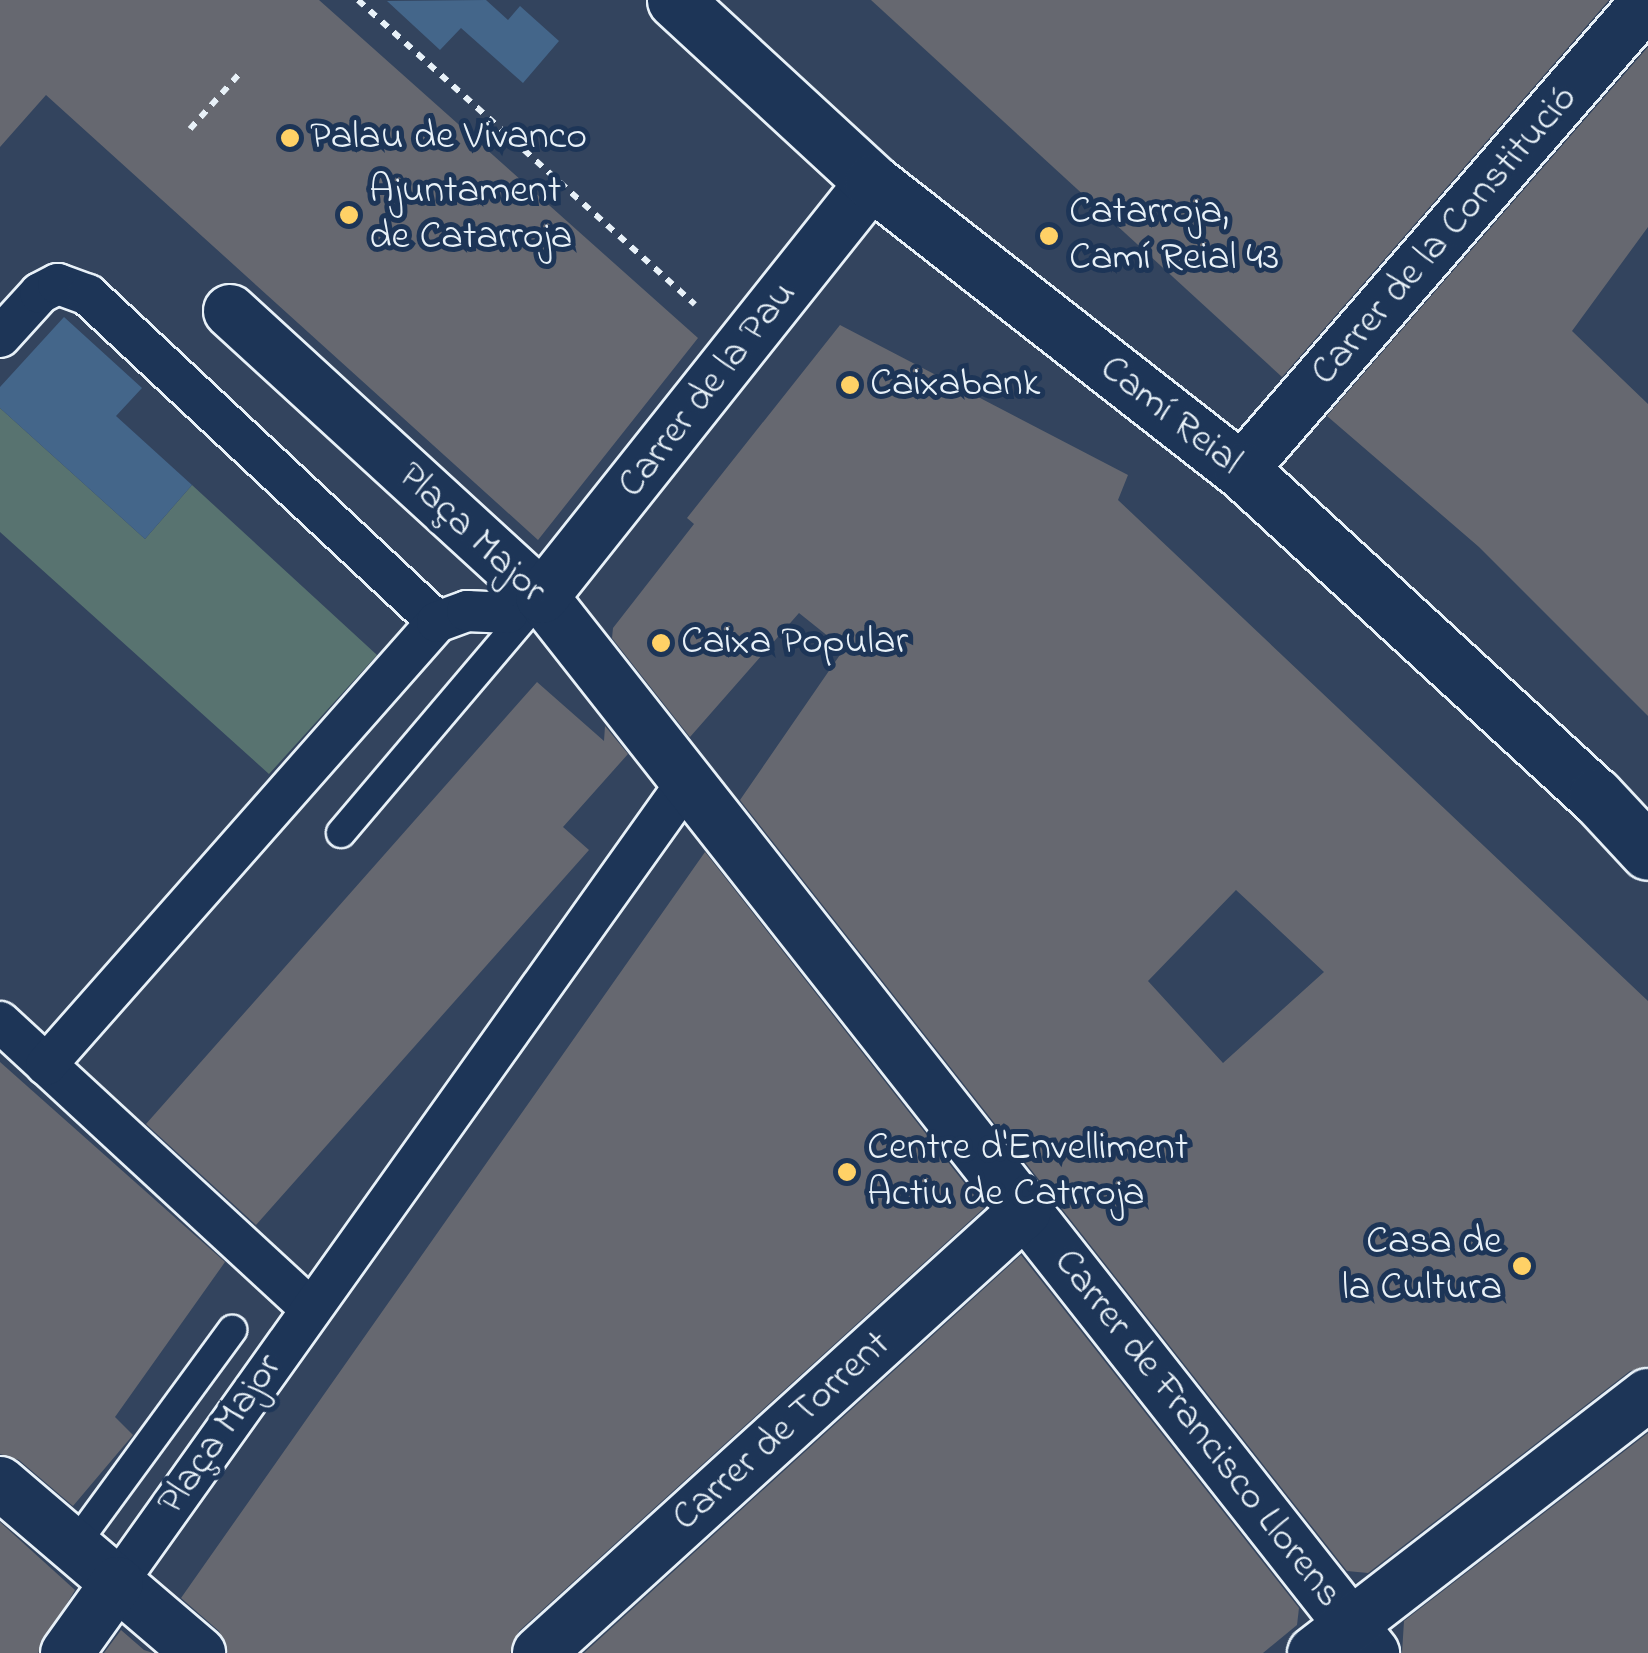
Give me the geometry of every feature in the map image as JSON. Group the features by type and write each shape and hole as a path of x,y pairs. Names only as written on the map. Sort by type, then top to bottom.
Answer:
{"street":[{"name":"Camí Reial","path":"674,0 872,182 1241,470 1596,796 1648,852"},
{"name":"Carrer de la Constitució","path":"1241,470 1648,1"},
{"name":"Carrer de la Pau","path":"525,605 872,182"},
{"path":"0,338 49,288 74,286 88,295 437,622 46,1065"},
{"name":"Plaça Major","path":"124,1573 682,790 525,605 230,311"},
{"name":"Plaça Major","path":"437,622 467,611 525,605"},
{"name":"Carrer de Francisco Llorens","path":"682,790 1026,1211 1346,1643"},
{"path":"0,1022 310,1308"},
{"name":"Carrer de Torrent","path":"539,1653 1026,1211"},
{"path":"1346,1643 1648,1395"},
{"path":"0,1483 74,1546 124,1573 199,1653"},
{"path":"67,1653 124,1573"}],"lane":[{"path":"341,833 525,605"},
{"path":"74,1546 232,1330"}],"path":[{"path":"358,0 697,306"},
{"path":"190,129 240,73"}],"green space":[{"path":"0,408 145,539 192,485 377,655 269,774 0,532"}],"water":[{"path":"486,0 508,20 520,6 559,41 523,83 461,28 440,50 387,1"},
{"path":"64,317 142,388 116,416 192,485 145,539 0,408 0,387"}],"building":[{"path":"0,0 319,0 698,338 538,540 46,95 0,147"},
{"path":"871,0 1609,0 1282,377"},
{"path":"1648,47 1648,227 1572,331 1648,404 1648,716 1479,547 1327,416"},
{"path":"840,325 1128,475 1118,500 1648,1001 1648,1366 1630,1371 1368,1573 1347,1571 740,800 844,649 799,613 690,737 612,638 613,628 694,524 687,518","holes":["1236,890 1324,972 1223,1063 1148,981"]},
{"path":"537,682 604,741 605,726 628,754 563,827 589,850 256,1225 146,1124"},
{"path":"705,852 984,1208 519,1631 510,1653 228,1653 219,1631 181,1598"},
{"path":"0,1062 225,1262 115,1417 133,1435 73,1506 19,1460 0,1454"},
{"path":"1021,1255 1299,1608 1297,1625 1263,1653 584,1653"},
{"path":"1648,1433 1648,1653 1402,1653 1404,1621"},
{"path":"0,1522 75,1590 38,1653 0,1653"},
{"path":"121,1630 144,1650 153,1653 104,1653"}],"place":[{"name":"Palau de Vivanco","path":"290,138"},
{"name":"Ajuntament de Catarroja","path":"349,215"},
{"name":"Catarroja, Camí Reial 43","path":"1049,236"},
{"name":"Caixabank","path":"850,385"},
{"name":"Caixa Popular","path":"661,643"},
{"name":"Centre d'Envelliment Actiu de Catrroja","path":"847,1172"},
{"name":"Casa de la Cultura","path":"1522,1266"}]}
